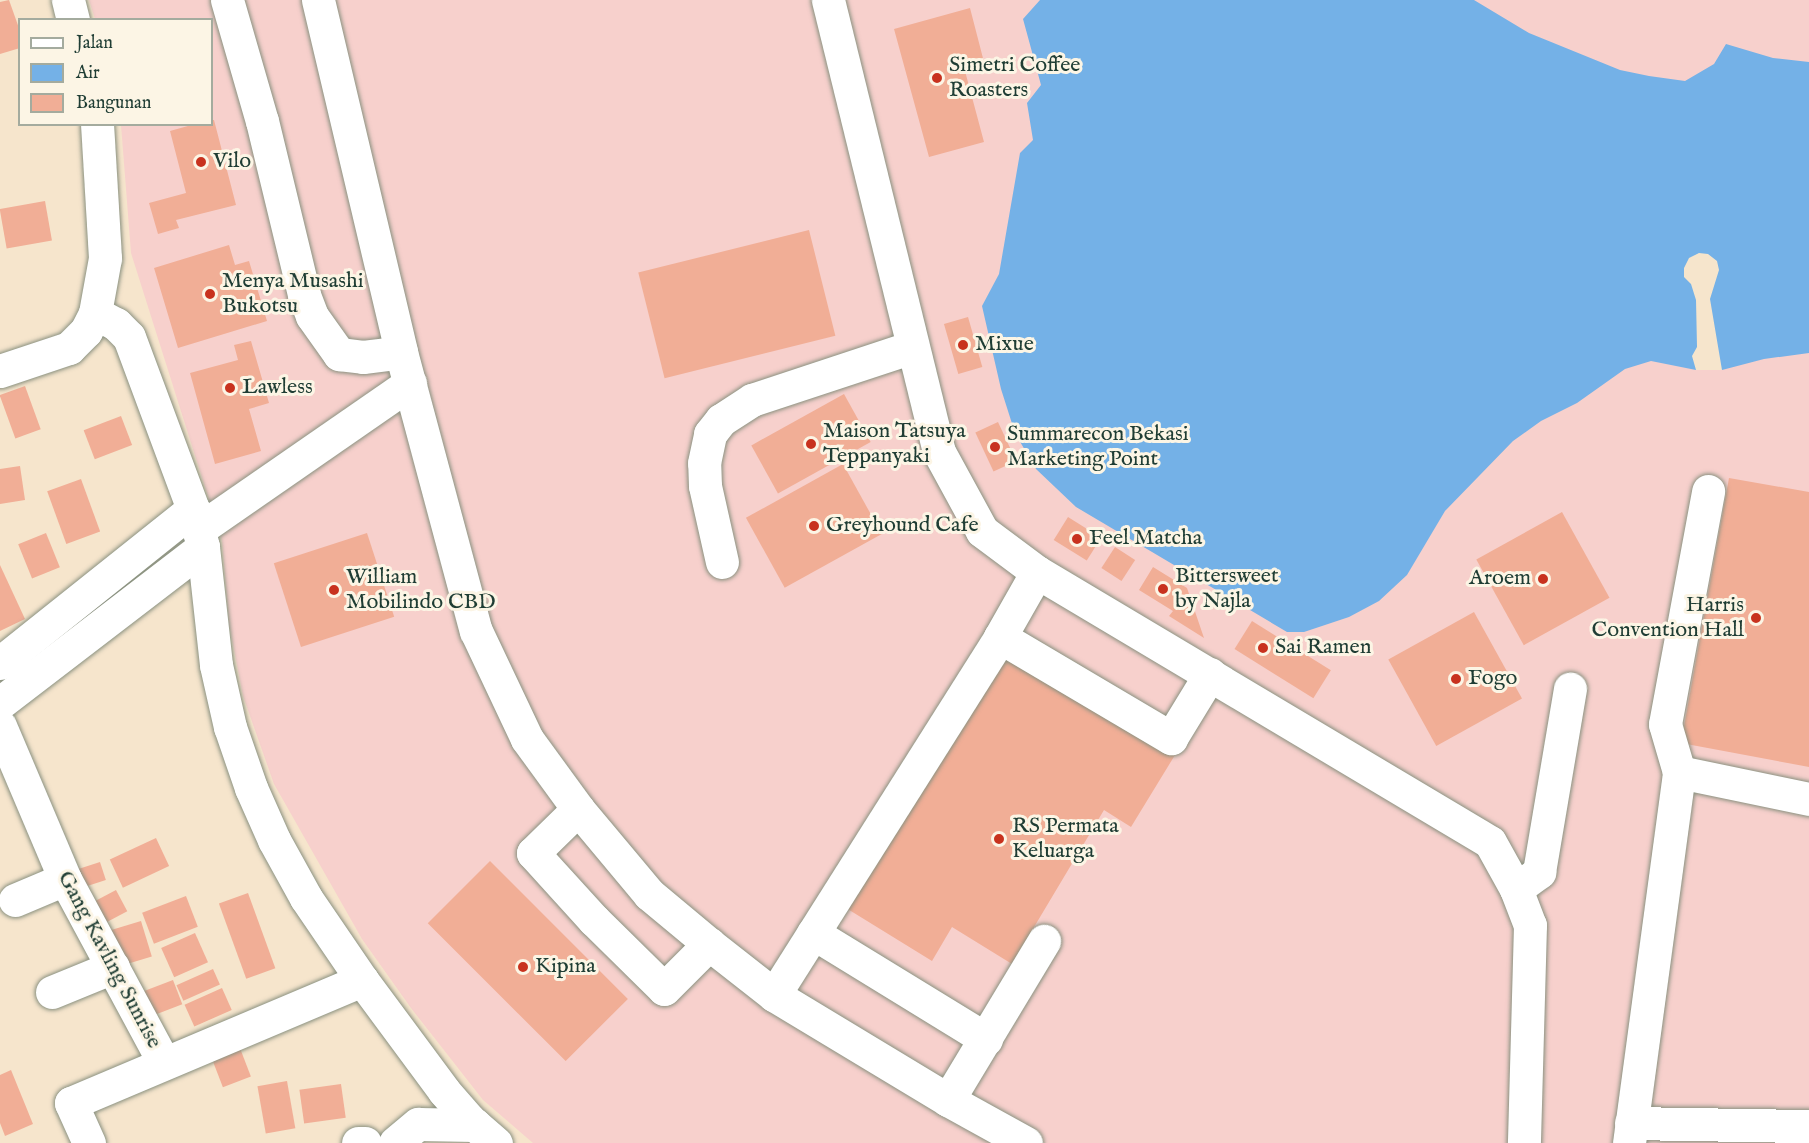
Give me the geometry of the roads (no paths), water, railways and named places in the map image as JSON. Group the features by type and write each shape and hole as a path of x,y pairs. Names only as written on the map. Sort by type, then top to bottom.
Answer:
{"street":[{"path":"68,0 72,18"},
{"path":"227,0 262,121 304,295 312,316 339,354 363,357 401,352"},
{"path":"318,0 401,352 476,632 527,739 578,809 649,894 710,944 774,995 948,1100 1026,1143"},
{"path":"828,0 939,452 982,531 1037,573 1490,842 1516,889 1530,925 1524,1143"},
{"path":"0,371 69,348 86,331 94,313 105,258 98,126"},
{"path":"94,313 116,324 129,337 198,528 216,665 230,727 251,788 274,840 306,898 362,980 444,1091 485,1134"},
{"path":"722,562 705,486 704,463 711,434 721,420 752,400 912,347"},
{"path":"0,663 410,383"},
{"path":"1708,491 1665,724 1679,772 1630,1133 1704,1133 1809,1126"},
{"path":"0,703 198,528"},
{"path":"774,995 1000,637 1037,573"},
{"path":"1000,637 1172,738 1209,674"},
{"path":"1516,889 1539,872 1570,689"},
{"name":"Gang Kavling Sunrise","path":"0,726 65,879 164,1063 362,980"},
{"path":"1679,772 1809,799"},
{"path":"578,809 533,853 594,920 664,989 710,944"},
{"path":"15,900 65,879"},
{"path":"813,933 986,1039"},
{"path":"948,1100 1044,941"},
{"path":"52,992 113,967"},
{"path":"79,1140 72,1103 164,1063"},
{"path":"394,1143 418,1124 485,1134"},
{"path":"358,1143 365,1143"}],"water":[{"path":"1040,0 1474,0 1529,33 1620,70 1649,76 1685,81 1714,64 1726,44 1773,58 1809,62 1809,353 1764,359 1722,370 1696,370 1651,361 1625,369 1577,403 1541,421 1513,441 1445,511 1407,575 1379,601 1349,617 1304,632 1287,632 1076,507 1036,469 1015,433 1001,389 982,306 999,274 1020,153 1033,140 1027,103 1041,85 1023,19"}],"place":[{"name":"Simetri Coffee Roasters","path":"937,78"},
{"name":"Vilo","path":"201,162"},
{"name":"Menya Musashi Bukotsu","path":"210,294"},
{"name":"Mixue","path":"963,345"},
{"name":"Lawless","path":"230,388"},
{"name":"Maison Tatsuya Teppanyaki","path":"811,444"},
{"name":"Summarecon Bekasi Marketing Point","path":"995,447"},
{"name":"Greyhound Cafe","path":"814,526"},
{"name":"Feel Matcha","path":"1077,539"},
{"name":"Aroem","path":"1543,579"},
{"name":"Bittersweet by Najla","path":"1163,589"},
{"name":"William Mobilindo CBD","path":"334,590"},
{"name":"Harris Convention Hall","path":"1756,618"},
{"name":"Sai Ramen","path":"1263,648"},
{"name":"Fogo","path":"1456,679"},
{"name":"RS Permata Keluarga","path":"999,839"},
{"name":"Kipina","path":"523,967"}]}
